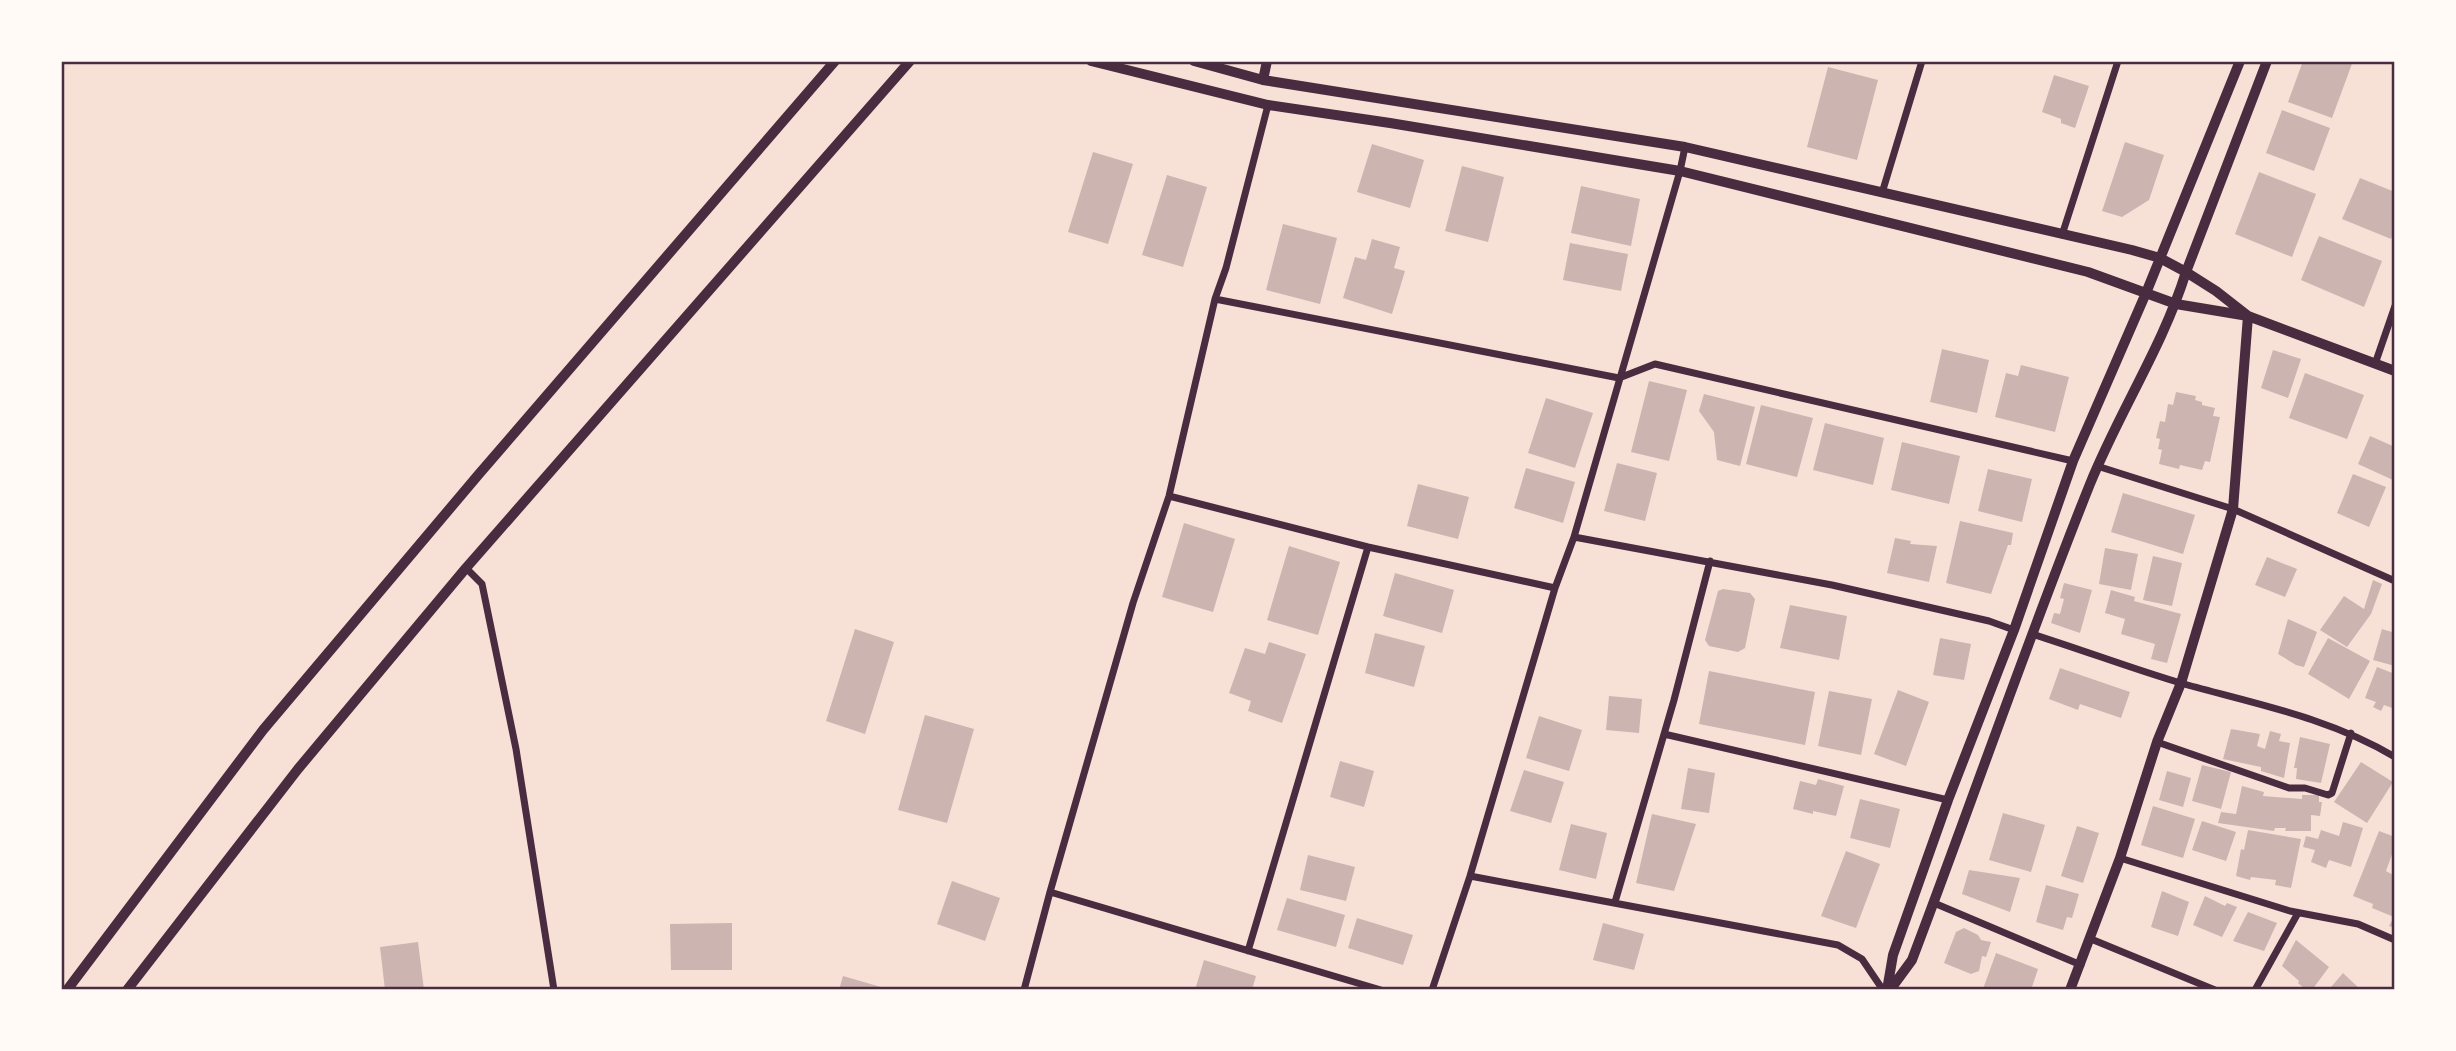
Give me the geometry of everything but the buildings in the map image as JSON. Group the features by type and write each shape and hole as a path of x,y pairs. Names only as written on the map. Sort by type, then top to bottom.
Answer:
{"main road":[{"path":"67,990 263,730 479,474 835,61"},
{"path":"127,990 298,769 466,568 910,61"}],"street":[{"path":"1091,61 1268,105 1680,171 2088,272 2176,304 2248,316 2395,372"},
{"path":"1194,61 1263,80 1685,147 2160,258 2216,291 2248,316"},
{"path":"1263,80 1267,61"},
{"path":"1882,193 1922,61"},
{"path":"2062,235 2118,61"},
{"path":"1887,990 1893,955 1948,800 2014,630 2073,461 2146,293 2239,61"},
{"path":"1887,990 1912,960 2097,466 2176,304 2267,61"},
{"path":"1024,990 1133,603 1169,496 1215,299 1226,268 1268,105"},
{"path":"1432,990 1470,876 1555,588 1574,537 1685,147"},
{"path":"1215,299 1619,378 1655,364 2073,461"},
{"path":"2375,364 2395,306"},
{"path":"2070,990 2120,858 2157,741 2181,683 2233,509 2248,316"},
{"path":"2097,466 2233,509 2395,581"},
{"path":"1169,496 1368,547 1555,588"},
{"path":"1574,537 1845,588 1989,621 2014,630"},
{"path":"1248,951 1368,547"},
{"path":"1615,902 1664,734 1710,561"},
{"path":"466,568 482,584 508,711 554,990"},
{"path":"2032,634 2181,683 2328,723 2395,757"},
{"path":"2157,741 2289,788 2305,788 2328,795 2332,793 2351,733"},
{"path":"1664,734 1948,800"},
{"path":"2120,858 2298,913 2358,924 2395,940"},
{"path":"1470,876 1838,945 1862,959 1887,990"},
{"path":"1050,892 1381,990"},
{"path":"1934,903 2081,965"},
{"path":"2255,990 2298,913"},
{"path":"2091,939 2215,990"}]}
